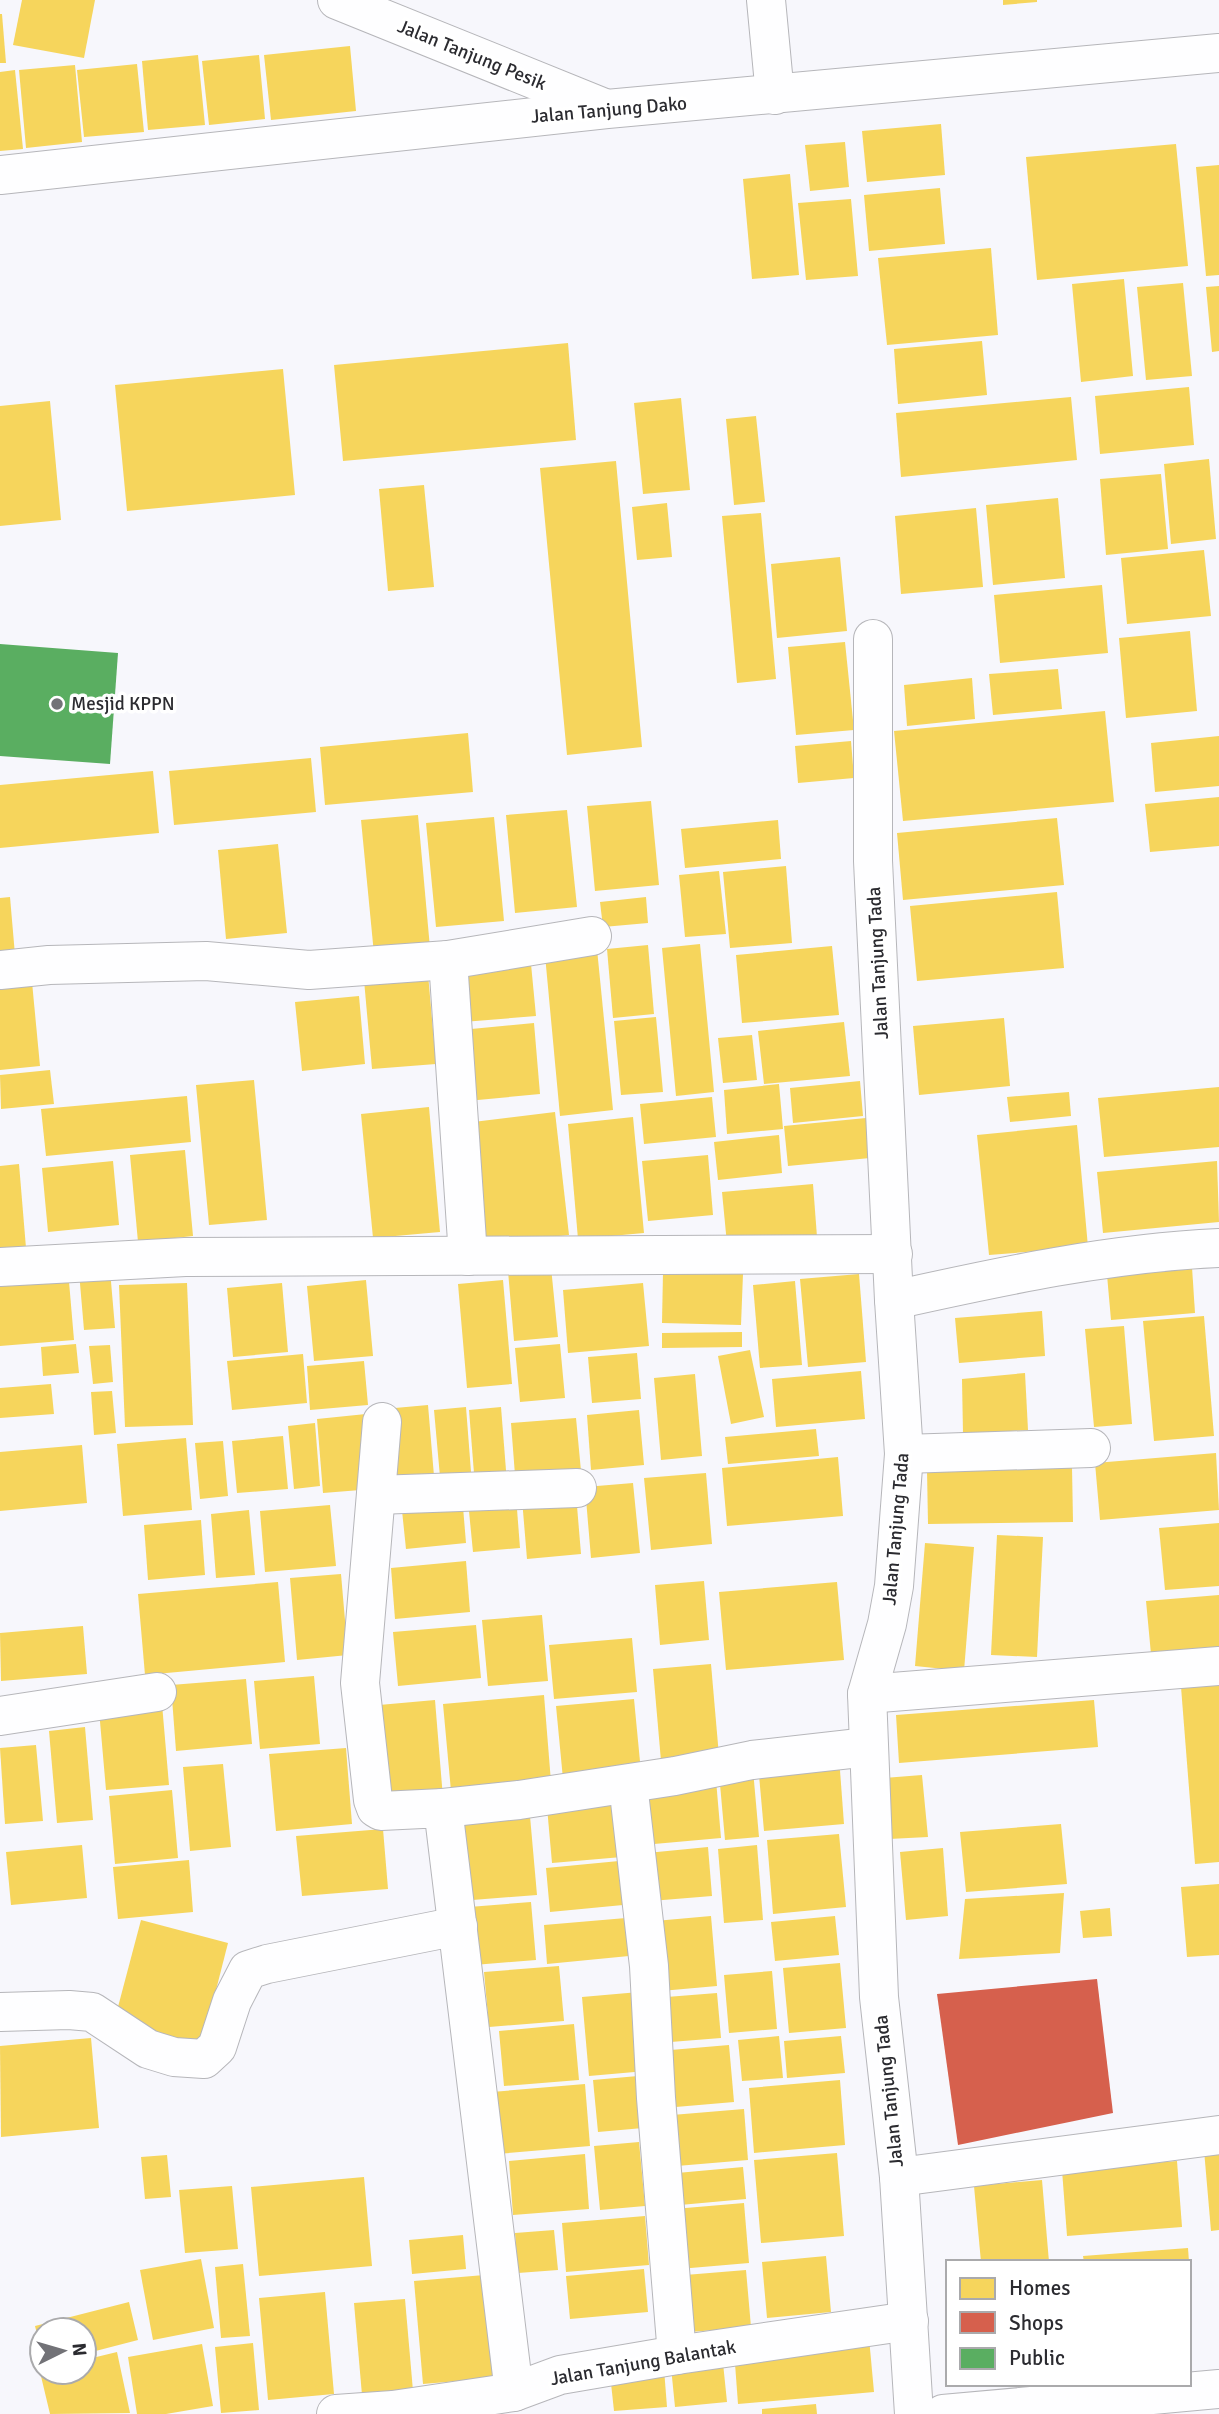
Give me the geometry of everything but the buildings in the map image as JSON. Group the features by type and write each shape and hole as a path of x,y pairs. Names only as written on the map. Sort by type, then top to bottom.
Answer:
{"street":[{"name":"Jalan Tanjung Pesik","path":"337,0 607,109"},
{"path":"765,0 775,95"},
{"name":"Jalan Tanjung Dako","path":"0,175 607,109 1219,53"},
{"name":"Jalan Tanjung Tada","path":"873,639 873,861 904,1454 894,1586 887,1624 867,1693 868,1747 879,1997 899,2177 914,2414"},
{"path":"0,971 49,965 206,961 309,970 448,960 592,936"},
{"path":"448,960 468,1256"},
{"path":"894,1300 1019,1272 1114,1257 1219,1248"},
{"path":"0,1267 185,1257 893,1254"},
{"path":"382,1422 360,1683 376,1808 381,1811 443,1808 519,1800 628,1784 752,1760 868,1747"},
{"path":"904,1454 1091,1448"},
{"path":"376,1495 577,1488"},
{"path":"867,1693 1219,1666"},
{"path":"0,1716 157,1692"},
{"path":"628,1784 649,1966 656,2098 677,2355"},
{"path":"443,1808 514,2392"},
{"path":"0,2012 92,2012 148,2049 174,2057 204,2059 217,2047 232,2001 248,1970 458,1926"},
{"path":"899,2177 1219,2135"},
{"name":"Jalan Tanjung Balantak","path":"337,2414 393,2412 514,2392 560,2375 909,2320"},
{"path":"943,2414 1219,2389"}],"place":[{"name":"Mesjid KPPN","path":"57,704"}]}
